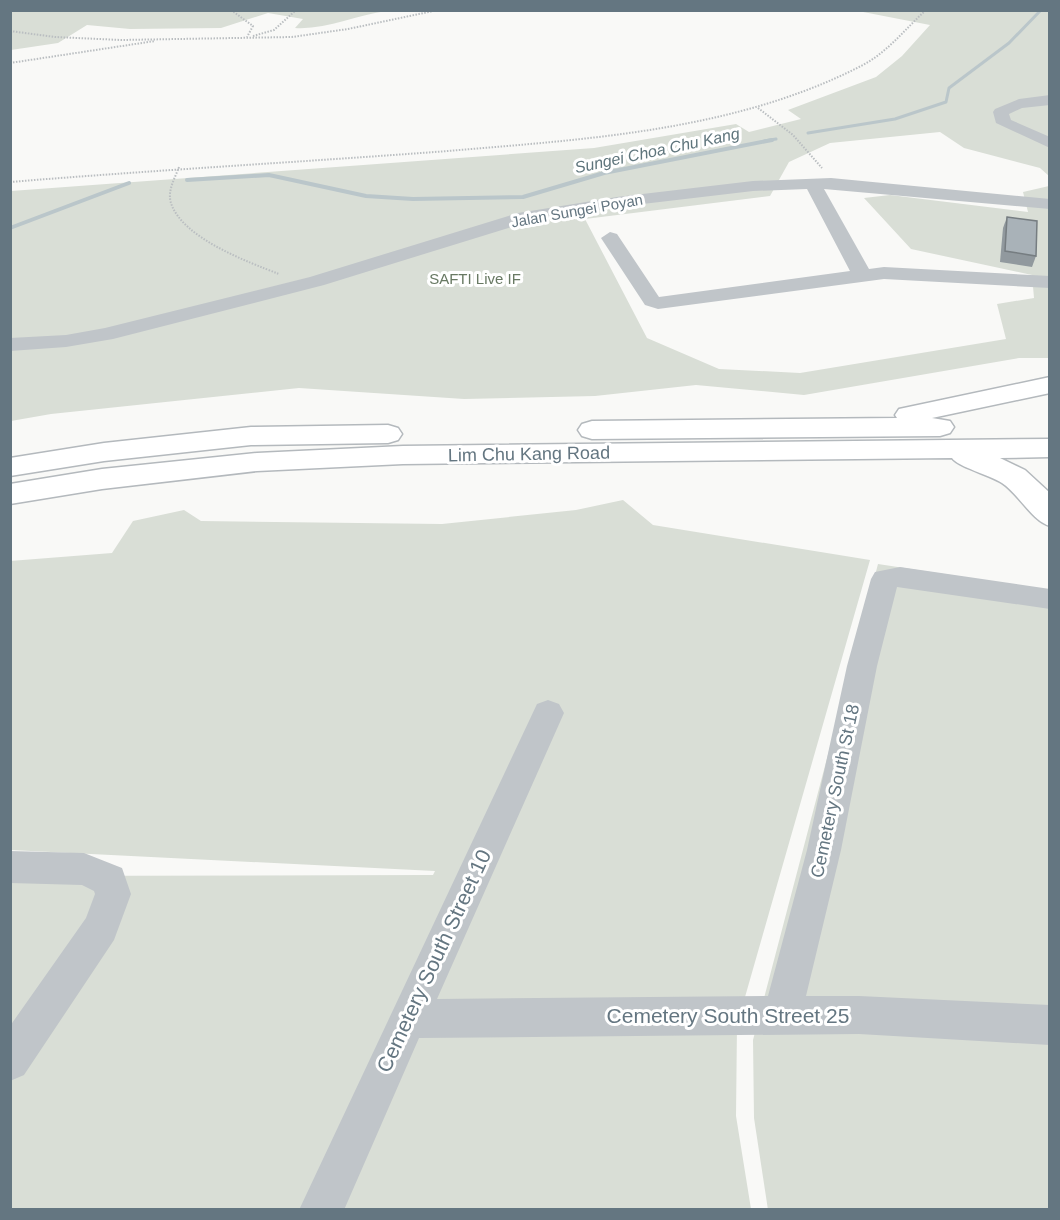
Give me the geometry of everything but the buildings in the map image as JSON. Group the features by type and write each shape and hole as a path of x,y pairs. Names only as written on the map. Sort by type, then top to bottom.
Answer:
{"main road":[{"path":"833,426 936,411 1050,385"},
{"name":"Lim Chu Kang Road","path":"10,467 104,452 251,436 833,426 1050,427"},
{"name":"Lim Chu Kang Road","path":"10,494 102,479 268,462 403,455 1050,448"},
{"path":"890,450 959,455 992,464 1012,474 1027,487 1050,516"}],"street":[{"path":"1050,100 1009,106 1000,112 1000,117 1004,123 1050,143"},
{"path":"822,183 862,276"},
{"name":"Jalan Sungei Poyan","path":"10,345 66,341 105,334 305,284 518,219 617,202 753,186 822,183 1050,204"},
{"path":"610,238 652,301 658,303 862,276 909,273 1050,282"},
{"name":"Cemetery South St 18","path":"782,1017 824,850 845,745 885,579 900,577 1050,599"},
{"name":"Cemetery South Street 10","path":"321,1209 548,713"},
{"path":"10,867 84,869 109,880 113,894 101,928 10,1061"},
{"name":"Cemetery South Street 25","path":"407,1019 859,1015 1050,1025"}],"path":[{"path":"231,10 244,17 253,26 247,38"},
{"path":"247,38 274,30 296,10"},
{"path":"10,31 55,37 247,38 317,34 438,10"},
{"path":"10,182 179,167 342,159 589,138 758,108 831,81 864,65 888,48 926,10"},
{"path":"10,63 170,39"},
{"path":"758,108 789,130 806,146 822,183"},
{"path":"179,167 170,192 172,206 188,225 225,252 305,284"}],"green space":[{"path":"10,11 387,11 330,25 307,28 295,28 303,19 268,13 221,28 130,29 87,25 58,43 11,50"},
{"name":"SAFTI Live IF","path":"858,11 1049,11 1049,176 1040,168 964,148 940,132 830,143 789,162 770,196 585,219 647,338 719,369 800,373 1006,339 997,304 1034,298 1032,275 911,249 864,198 890,195 1028,212 1023,192 1049,186 1049,358 1019,358 804,395 696,385 595,396 464,399 299,388 51,414 11,421 11,191 594,148 736,124 749,132 801,119 788,110 876,77 902,56 930,25"},
{"path":"623,500 653,525 870,560 737,1025 736,1116 751,1209 11,1209 11,876 433,875 435,871 11,850 10,561 112,553 133,521 184,510 201,521 442,524 576,510"},
{"path":"878,564 1049,590 1049,1209 768,1210 754,1118 753,1040"}],"waterway":[{"name":"Sungei Choa Chu Kang","path":"808,133 895,119 946,102 949,88 1009,43 1041,10"},
{"name":"Sungei Choa Chu Kang","path":"764,141 776,139"},
{"name":"Sungei Choa Chu Kang","path":"187,180 269,175 366,196 413,199 523,197 604,173 772,140"},
{"name":"Sungei Choa Chu Kang","path":"10,228 129,183"}]}
